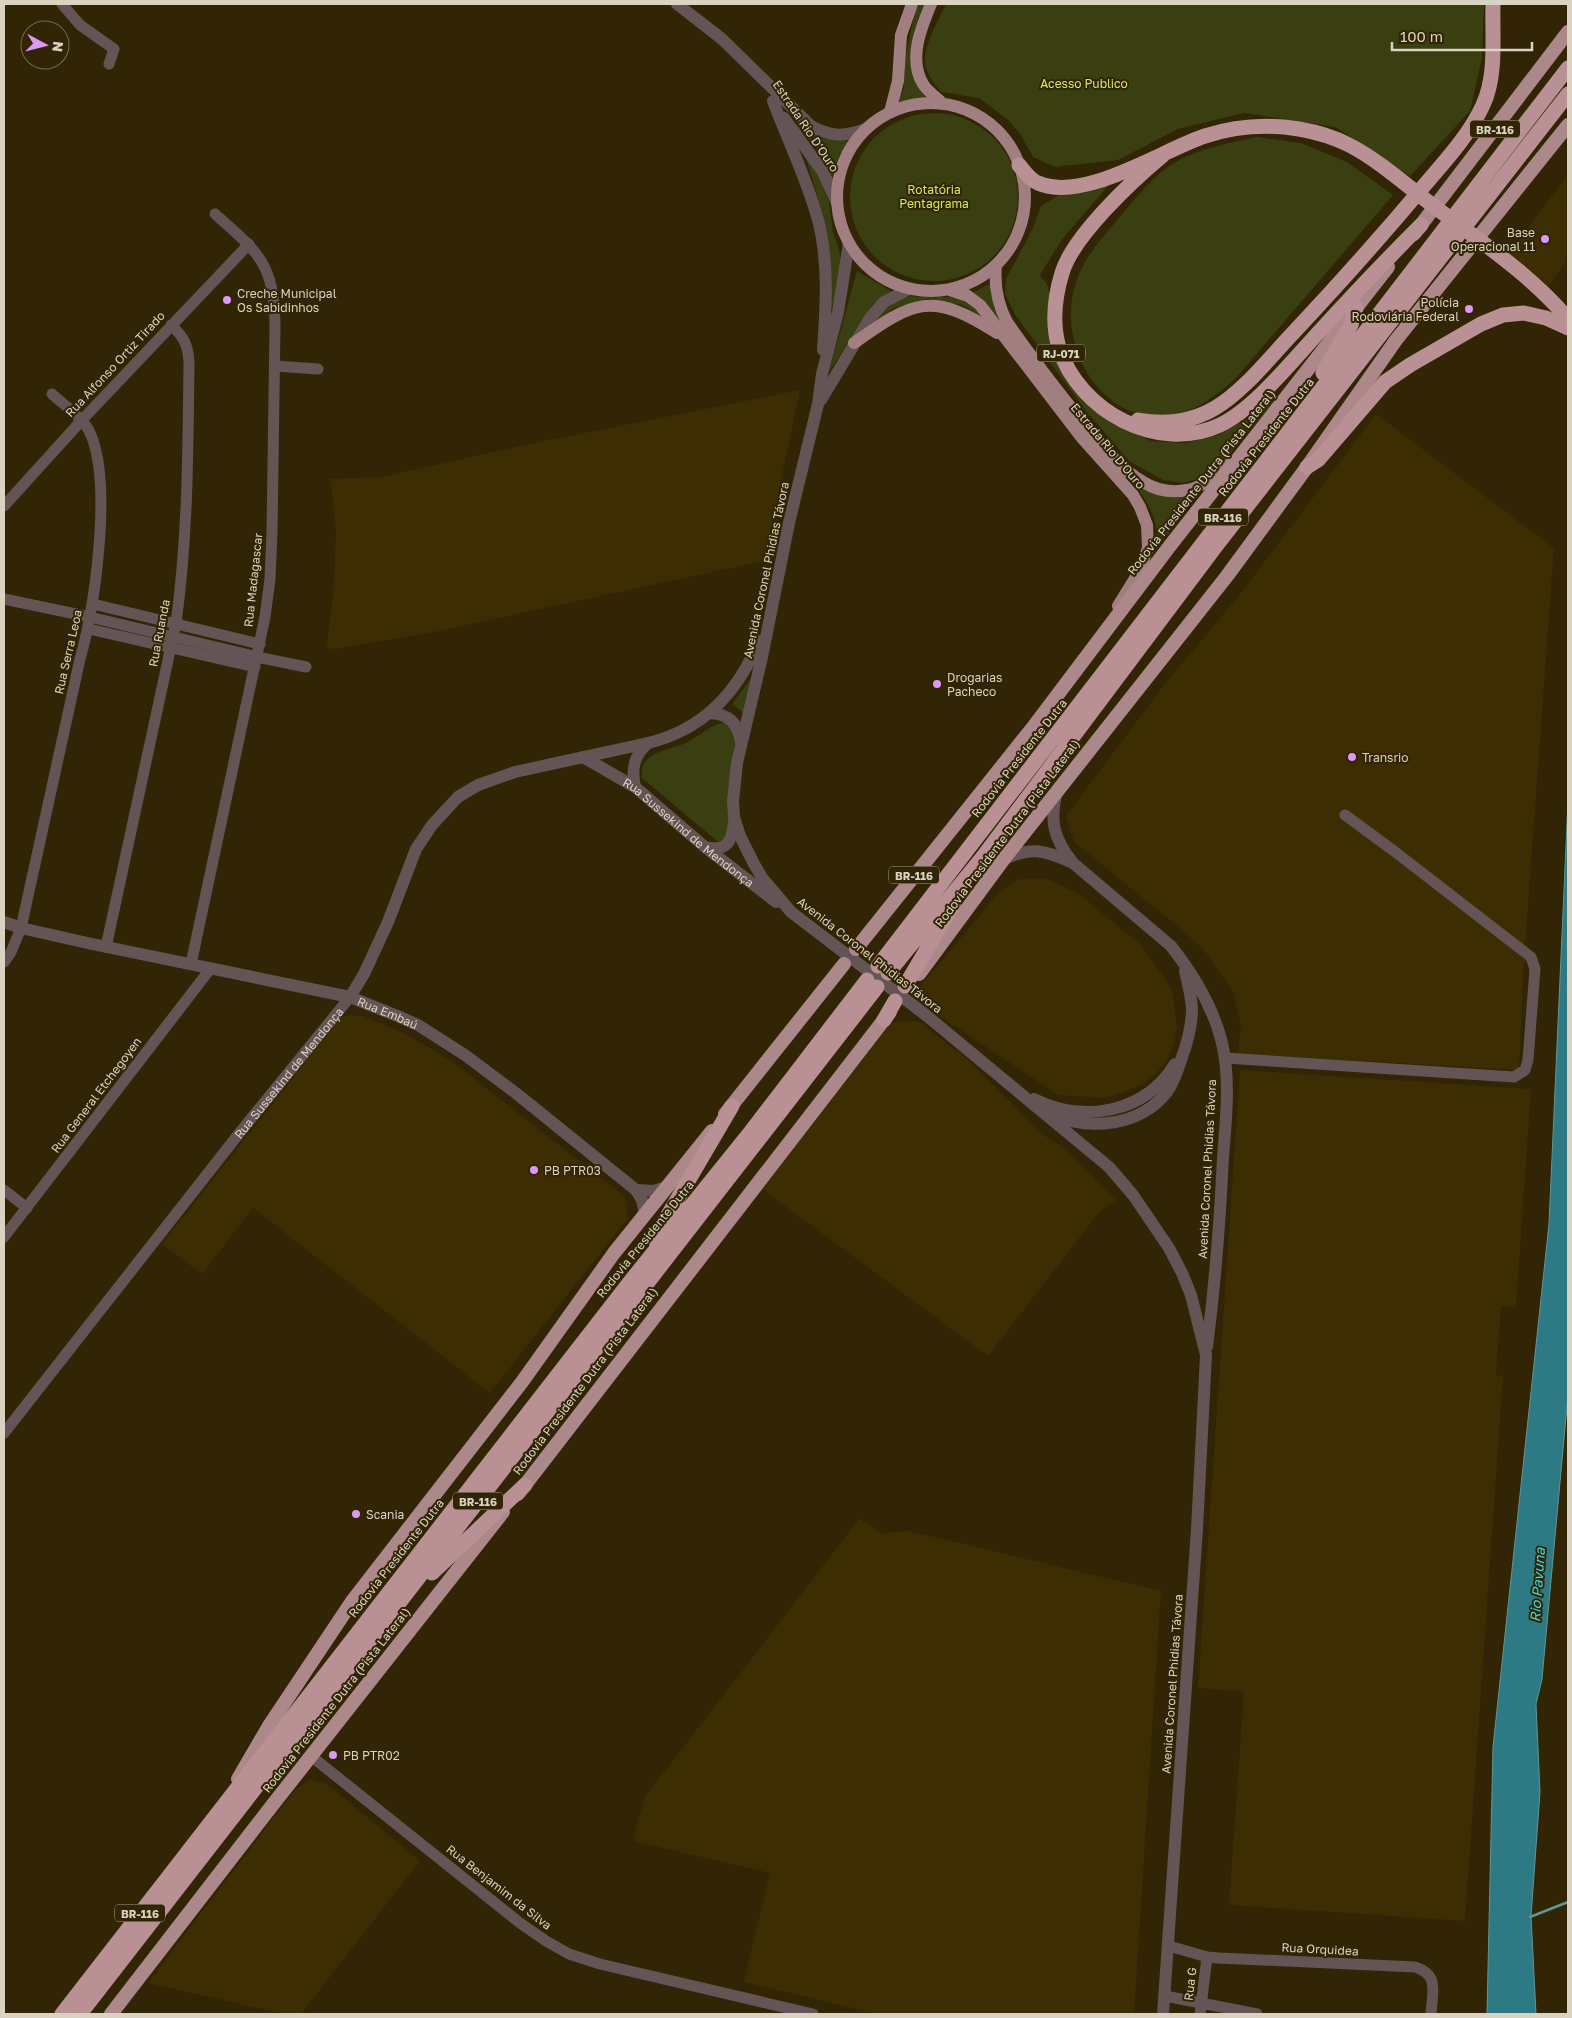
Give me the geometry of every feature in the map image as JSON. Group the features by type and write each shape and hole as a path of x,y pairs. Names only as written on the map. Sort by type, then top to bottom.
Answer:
{"highway":[{"path":"1110,414 1146,422 1164,423 1200,415 1213,409 1232,396 1335,289 1447,158 1479,113 1488,93 1490,81 1493,4"},
{"name":"Rodovia Presidente Dutra (Pista Lateral)","path":"856,949 1034,726 1092,648 1421,225 1568,32"},
{"name":"Rodovia Presidente Dutra","path":"1568,68 1208,537 883,969 982,858 1216,546 1568,94"},
{"name":"Rodovia Presidente Dutra (Pista Lateral)","path":"906,987 1003,860 1227,576 1308,466 1396,340 1568,124"},
{"name":"RJ-071","path":"1020,165 1030,178 1037,183 1054,188 1064,188 1104,179 1214,133 1246,127 1275,126 1308,131 1336,140 1362,153 1386,170 1509,264 1550,298 1568,319"},
{"name":"RJ-071","path":"1162,156 1120,195 1075,247 1063,271 1059,287 1056,318 1056,333 1065,363 1082,388 1110,414 1144,429 1172,435 1205,431 1238,414 1273,382 1366,280 1421,225"},
{"path":"1208,537 1236,492 1316,384 1344,339 1356,308"},
{"path":"1308,466 1312,465 1324,454 1377,389 1410,365 1481,324 1503,315 1524,313 1568,328"},
{"path":"906,987 982,858"},
{"name":"BR-116","path":"218,1812 269,1726 353,1600 522,1382 645,1214 844,964"},
{"name":"Rodovia Presidente Dutra","path":"62,2014 629,1283 872,984 398,1605 80,2014"},
{"path":"884,1020 897,1002"},
{"name":"Rodovia Presidente Dutra (Pista Lateral)","path":"111,2014 311,1756 525,1485 884,1020"},
{"path":"629,1283 732,1106"},
{"path":"398,1605 525,1485"}],"main road":[{"path":"890,112 898,81 901,35 912,4"},
{"path":"931,4 922,24 917,42 916,58 918,72 923,84 942,103"},
{"path":"942,103 959,107 975,114 990,123 1002,135 1020,165 1024,182 1025,200 1023,218 1017,236 1008,251 996,265 982,276 967,284 950,290 930,292 894,284 874,272 858,256 849,243 841,223 837,203 839,179 847,156 866,129 890,112 916,104 942,103"},
{"name":"Estrada Rio D'Ouro","path":"996,265 995,286 1001,310 1007,322 1083,422 1108,452 1130,473 1154,488 1186,490 1203,484 1242,455"},
{"name":"Estrada Rio D'Ouro","path":"950,290 968,296 980,305 1082,438 1133,495 1145,520 1148,542 1143,564 1092,648"},
{"path":"854,343 900,312 923,306 944,307 966,314 1007,339"}],"street":[{"path":"62,4 80,26 114,49 109,64"},
{"name":"Estrada Rio D'Ouro","path":"677,4 722,39 811,126 824,133 839,135 849,135 866,129"},
{"name":"Estrada Rio D'Ouro","path":"750,66 773,102 812,154 823,172 837,203"},
{"path":"773,102 800,167 818,221 824,263 826,312 822,374"},
{"name":"Rua Madagascar","path":"191,964 260,644 270,570 275,363 275,308 271,281 262,260 249,244 215,214"},
{"name":"Avenida Coronel Phidias Távora","path":"849,243 838,312 822,374 818,404 789,523 741,745 734,784 734,817 740,836 763,879 791,912 920,1011 1015,1088 1105,1163 1133,1194 1169,1248 1182,1273 1191,1294 1206,1355"},
{"name":"Rua Alfonso Ortiz Tirado","path":"4,506 81,421 249,244"},
{"name":"Avenida Coronel Phidias Távora","path":"818,404 863,327 881,305 910,289"},
{"name":"Rua Ruanda","path":"106,947 176,623 184,561 189,362 186,343 181,334 171,325"},
{"path":"275,363 318,369"},
{"name":"Rua Serra Leoa","path":"4,962 11,952 21,928 78,668 90,623 98,555 99,475 97,455 91,435 81,421 52,394"},
{"path":"4,602 256,662 306,667"},
{"path":"93,604 260,644"},
{"name":"Rua Sussekind de Mendonça","path":"4,1433 241,1131 350,997 364,974 388,922 416,849 432,825 446,809 458,797 478,785 514,772 648,743 668,738 687,730 709,713 725,697 751,660 770,616"},
{"path":"709,713 730,719 738,729 741,745"},
{"path":"635,787 633,771 636,756 648,743"},
{"name":"Rua Sussekind de Mendonça","path":"583,757 635,787 705,847 791,912"},
{"name":"Avenida Coronel Phidias Távora","path":"1057,791 1053,814 1054,828 1061,847 1073,863 1158,934 1183,961 1211,1008 1218,1027 1225,1058 1226,1110 1221,1198 1215,1286 1206,1355 1198,1510 1163,2014"},
{"path":"1225,1058 1514,1077 1525,1070 1528,1060 1535,969 1531,957 1345,815"},
{"path":"705,847 718,849 729,842 732,835 734,817"},
{"name":"Avenida Coronel Phidias Távora","path":"1003,860 1021,852 1036,850 1050,853 1073,863"},
{"name":"Rua Embaú","path":"4,922 21,928 106,947 350,997 400,1016 444,1040 517,1094 636,1190"},
{"path":"1039,1109 1056,1117 1080,1123 1111,1123 1132,1117 1150,1108 1167,1091 1175,1078 1190,1033 1192,1009 1183,961"},
{"name":"Rua General Etchegoyen","path":"4,1237 210,968"},
{"path":"1015,1088 1038,1101 1068,1110 1098,1112 1118,1109 1139,1099 1155,1087 1173,1067 1186,1047"},
{"path":"636,1190 654,1191 666,1187"},
{"path":"4,1190 27,1208"},
{"path":"636,1190 642,1200 645,1214"},
{"name":"Rua Benjamim da Silva","path":"311,1756 520,1923 569,1954 634,1973 813,2014"},
{"name":"Rua Orquidea","path":"1169,1946 1207,1957 1415,1967 1424,1970 1433,1981 1431,2014"},
{"name":"Rua G","path":"1201,2009 1207,1957"},
{"path":"1165,1996 1201,2009 1257,2014"}],"shaded area":[{"path":"1568,175 1568,248 1565,262 1547,289 1508,254"},
{"path":"800,390 764,561 434,632 333,649 327,648 334,581 336,531 330,479 382,477 529,444"},
{"path":"1376,414 1554,548 1524,960 1519,1070 1238,1054 1241,1024 1233,990 1203,949 1074,842 1066,816 1167,681 1238,597"},
{"path":"1020,879 1047,879 1078,893 1142,946 1172,989 1177,1028 1174,1044 1167,1061 1155,1075 1143,1084 1128,1091 1104,1098 1058,1095 911,997 1001,890"},
{"path":"351,1015 363,1016 406,1034 450,1060 626,1199 628,1218 490,1393 253,1208 202,1274 162,1244 334,1026 341,1018"},
{"path":"918,1021 967,1059 1045,1136 1061,1146 1117,1200 1100,1211 988,1356 762,1189 892,1022"},
{"path":"1240,1070 1531,1089 1516,1307 1501,1306 1496,1375 1503,1376 1465,1921 1229,1905 1244,1692 1198,1688"},
{"path":"860,1518 880,1533 909,1531 1161,1591 1134,2014 878,2014 744,1982 770,1873 633,1841 644,1798"},
{"path":"310,1779 327,1784 420,1861 301,2014 285,2014 148,1983 294,1791"}],"green space":[{"path":"920,4 925,4 915,32 912,64 916,83 927,99 912,100 897,106 904,88 905,59 915,11"},
{"name":"Acesso Publico","path":"946,4 1484,4 1482,58 1470,111 1410,176 1335,127 1244,113 1178,129 1118,160 1055,167 1033,157 1021,135 1008,120 979,98 941,92 932,81 926,68 926,53 931,36"},
{"name":"Rotatória Pentagrama","path":"934,113 958,117 973,123 981,127 999,144 1004,150 1014,173 1018,197 1014,221 1008,236 1004,244 987,262 981,267 958,277 934,281 910,277 895,271 887,267 869,250 864,244 854,221 850,197 854,173 860,158 864,150 881,132 887,127 910,117"},
{"path":"792,122 822,138 850,141 840,154 830,179 816,147"},
{"path":"1257,137 1301,143 1347,162 1393,195 1235,379 1222,390 1201,405 1177,414 1152,416 1129,410 1109,398 1093,381 1081,360 1073,337 1071,313 1074,289 1081,269 1092,251 1144,188 1166,168 1204,150"},
{"path":"805,155 823,183 829,202 833,232 839,249 842,270 831,311 823,214"},
{"path":"1109,185 1063,238 1040,275 1047,284 1050,296 1051,340 1091,407 1111,423 1151,441 1185,443 1218,435 1247,419 1276,399 1225,460 1203,477 1184,483 1163,480 1129,461 1086,411 1016,316 1005,294 1006,279 1032,230 1041,206 1059,195"},
{"path":"857,271 891,291 872,306 829,372"},
{"path":"991,283 1005,329 974,292"},
{"path":"910,296 954,297 970,301 978,307 992,324 962,305 928,299 894,308 875,322 881,311 889,304"},
{"path":"1135,485 1152,492 1173,497 1199,494 1157,548 1155,521 1146,501"},
{"path":"753,676 745,714 732,704"},
{"path":"723,723 732,726 736,730 730,798 729,836 718,842 642,778 642,767 648,758 653,755 684,744 710,728"}],"water":[{"name":"Rio Pavuna","path":"1568,801 1568,1395 1542,1679 1536,1704 1540,1792 1531,1916 1536,2014 1487,2014 1493,1747 1549,1224"}],"waterway":[{"path":"1530,1917 1568,1902"}],"place":[{"name":"Base Operacional 11","path":"1545,239"},
{"name":"Creche Municipal Os Sabidinhos","path":"227,300"},
{"name":"Polícia Rodoviária Federal","path":"1469,309"},
{"name":"Drogarias Pacheco","path":"937,684"},
{"name":"Transrio","path":"1352,757"},
{"name":"PB PTR03","path":"534,1170"},
{"name":"Scania","path":"356,1514"},
{"name":"PB PTR02","path":"333,1755"}]}
